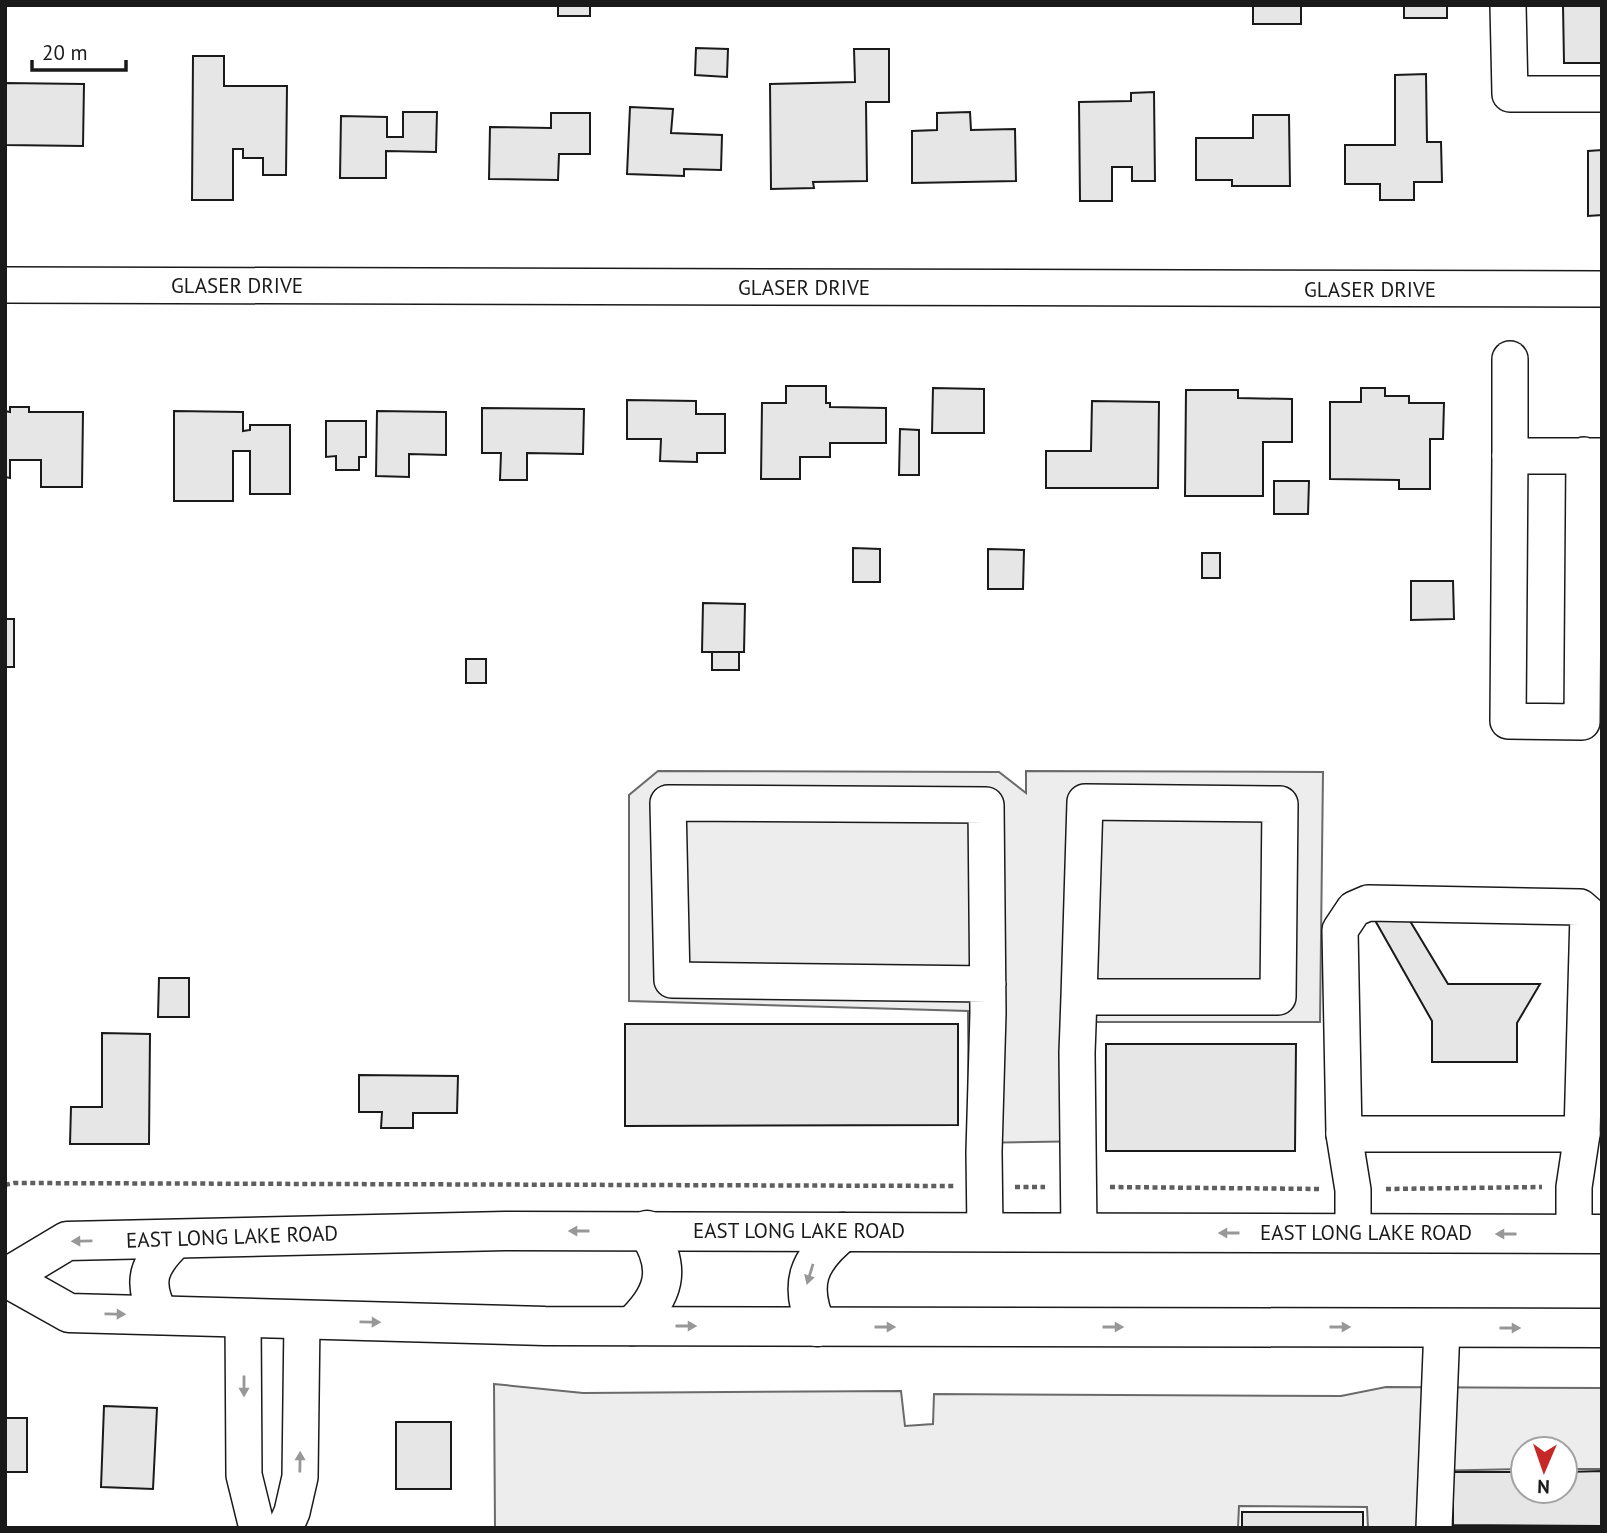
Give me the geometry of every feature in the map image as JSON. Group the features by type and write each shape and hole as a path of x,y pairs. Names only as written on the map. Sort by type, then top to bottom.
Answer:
{"main road":[{"name":"EAST LONG LAKE ROAD","path":"1588,1234 647,1230 67,1241 6,1277 69,1313 632,1326 1602,1328"},
{"path":"632,1326 654,1302 663,1272 662,1258 647,1230"},
{"path":"817,1326 809,1310 806,1284 814,1260 843,1231"},
{"path":"159,1315 151,1300 149,1284 152,1268 158,1255 175,1239"}],"street":[{"path":"1508,5 1510,94 1602,94"},
{"name":"GLASER DRIVE","path":"5,285 1602,289"},
{"path":"1510,359 1508,721 1582,722 1593,456 1510,456"},
{"path":"1079,997 1278,997 1280,804 1085,802 1079,997 1079,1233"},
{"path":"985,1232 988,984 986,805 668,803 672,980 988,984"},
{"path":"1353,1233 1353,1190 1344,1134 1340,930 1354,909 1368,903 1580,907 1588,914 1582,1134 1574,1187 1588,1234"},
{"path":"1344,1134 1582,1134"},
{"path":"243,1318 244,1475 257,1528"},
{"path":"285,1528 292,1512 300,1477 302,1320"},
{"path":"1434,1528 1442,1327"}],"path":[{"path":"5,1185 204,1183 1353,1190 1574,1187"}],"shaded area":[{"path":"658,771 999,772 1026,793 1026,771 1323,772 1320,1022 1095,1022 1095,1141 969,1143 968,1011 629,1001 629,795"},
{"path":"494,1384 583,1393 901,1391 905,1426 933,1424 934,1394 1341,1396 1386,1387 1602,1388 1602,1469 1579,1469 1579,1435 1509,1435 1509,1469 1427,1471 1427,1528 1368,1528 1367,1507 1239,1506 1238,1528 495,1528"}],"building":[{"path":"558,5 590,5 590,16 558,16"},
{"path":"1253,5 1301,5 1301,24 1253,24"},
{"path":"1404,5 1447,5 1447,18 1404,18"},
{"path":"1563,5 1602,5 1602,63 1564,63"},
{"path":"696,48 728,49 727,77 695,75"},
{"path":"854,49 889,49 889,102 866,102 867,181 813,182 814,188 771,189 770,84 855,82"},
{"path":"193,56 224,56 224,86 287,86 286,175 263,175 263,158 243,158 243,149 233,149 233,200 192,200"},
{"path":"1426,74 1427,142 1441,142 1442,182 1414,182 1414,200 1380,200 1380,184 1345,184 1345,145 1395,145 1395,75"},
{"path":"5,83 84,84 83,146 5,145"},
{"path":"1154,92 1155,181 1132,181 1132,167 1112,167 1112,201 1080,201 1079,102 1131,101 1131,93"},
{"path":"630,107 673,109 671,133 722,135 721,170 684,169 684,176 627,174"},
{"path":"403,112 437,112 436,152 386,151 386,178 340,178 341,116 387,117 387,137 403,137"},
{"path":"970,112 971,130 1015,129 1016,181 912,183 912,131 937,130 937,113"},
{"path":"551,113 590,113 590,154 559,154 558,180 489,179 490,127 551,128"},
{"path":"1253,115 1289,115 1290,186 1232,186 1232,180 1196,180 1196,138 1253,138"},
{"path":"1602,150 1602,215 1588,216 1588,151"},
{"path":"786,386 826,386 826,403 830,403 830,407 886,408 886,443 830,443 830,457 800,457 800,479 761,479 762,403 786,403"},
{"path":"933,388 984,389 984,433 932,433"},
{"path":"1361,388 1385,388 1385,396 1409,396 1409,403 1444,403 1443,439 1430,439 1430,489 1399,489 1399,480 1330,479 1330,402 1361,402"},
{"path":"1186,390 1238,390 1238,398 1292,399 1292,442 1263,442 1263,496 1185,496"},
{"path":"627,400 696,401 696,414 725,414 725,453 697,453 697,462 660,461 661,439 627,439"},
{"path":"1092,401 1159,402 1158,488 1046,488 1046,451 1091,451"},
{"path":"10,407 29,407 29,412 83,412 82,487 41,487 41,460 10,460 10,478 5,477 5,411 10,412"},
{"path":"482,408 584,409 583,454 527,453 527,480 500,480 501,453 482,453"},
{"path":"174,411 243,412 243,431 250,430 250,425 290,425 290,494 250,494 250,451 233,451 233,501 174,501"},
{"path":"377,411 446,412 446,455 409,454 409,477 376,476"},
{"path":"326,421 366,421 366,457 359,457 359,470 336,470 336,456 326,457"},
{"path":"900,429 919,430 919,475 899,475"},
{"path":"1274,481 1309,481 1308,514 1274,514"},
{"path":"853,548 880,549 880,582 853,582"},
{"path":"988,549 1024,550 1023,589 988,589"},
{"path":"1202,553 1220,553 1220,578 1202,578"},
{"path":"1411,581 1453,581 1454,619 1411,620"},
{"path":"703,603 745,604 744,652 702,652"},
{"path":"5,619 14,619 14,667 5,667"},
{"path":"712,652 739,652 739,670 712,670"},
{"path":"466,659 486,659 486,683 466,683"},
{"path":"1372,915 1407,916 1448,984 1540,984 1517,1023 1517,1062 1432,1062 1432,1021"},
{"path":"159,978 189,978 189,1017 158,1017"},
{"path":"625,1024 958,1024 958,1125 625,1126"},
{"path":"102,1033 150,1034 149,1144 70,1144 71,1107 102,1107"},
{"path":"1106,1044 1296,1044 1295,1151 1106,1151"},
{"path":"359,1075 458,1076 457,1113 413,1113 413,1128 381,1128 382,1112 359,1112"},
{"path":"104,1406 157,1408 153,1489 101,1487"},
{"path":"5,1418 27,1418 27,1472 5,1472"},
{"path":"396,1422 451,1422 451,1489 396,1489"},
{"path":"1602,1471 1602,1526 1453,1525 1453,1472 1509,1472 1509,1505 1579,1505 1579,1472"},
{"path":"1242,1512 1363,1512 1363,1528 1242,1528"}]}
